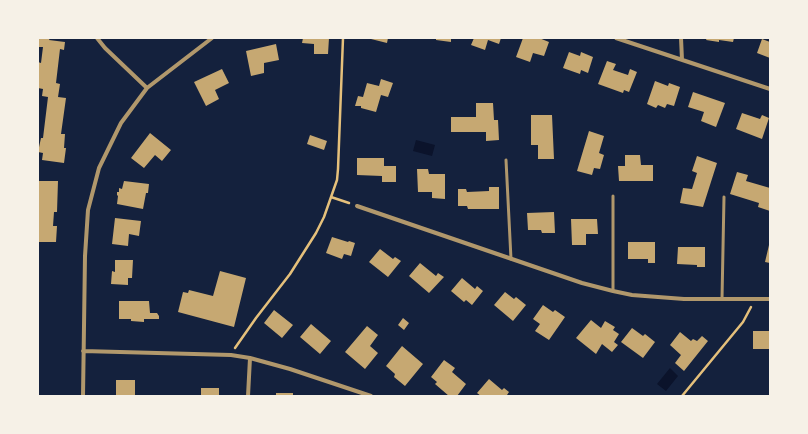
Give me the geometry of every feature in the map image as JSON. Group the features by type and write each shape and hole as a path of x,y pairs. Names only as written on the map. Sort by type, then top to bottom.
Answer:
{"street":[{"path":"97,38 105,48 147,88"},
{"path":"83,396 85,256 88,210 99,168 121,123 147,88 212,38"},
{"path":"616,38 770,89"},
{"path":"681,38 682,60"},
{"path":"357,206 582,284 613,291 632,295 658,297 770,299"},
{"path":"83,351 231,355 290,368 371,396"},
{"path":"248,396 250,358"}],"lane":[{"path":"506,160 511,259"},
{"path":"612,196 613,291"},
{"path":"722,299 724,197"}],"path":[{"path":"231,355 256,318 290,274 324,217 337,180 343,38"},
{"path":"331,196 357,206"},
{"path":"682,396 743,322 755,299"}],"water":[{"path":"416,140 435,145 432,156 413,151"},
{"path":"670,368 678,376 666,391 657,384"}],"building":[{"path":"38,38 50,38 49,40 65,42 64,50 60,49 56,83 60,84 58,97 66,98 61,134 65,134 64,148 66,148 64,163 42,160 43,153 38,152 41,138 43,138 48,97 42,96 43,89 38,88 38,62 41,63 43,47 38,47"},
{"path":"303,38 329,38 328,54 314,54 314,44 302,43"},
{"path":"367,38 388,38 387,43"},
{"path":"436,38 451,38 451,42 436,40"},
{"path":"474,38 501,38 499,44 488,40 485,50 471,45"},
{"path":"523,38 539,38 549,42 544,56 533,53 530,62 516,57"},
{"path":"707,38 734,38 733,42 719,40 719,42 706,40"},
{"path":"762,39 770,42 770,58 757,53"},
{"path":"276,44 279,60 264,63 264,73 251,76 246,51"},
{"path":"569,52 580,56 581,52 593,57 588,73 581,70 580,74 563,68"},
{"path":"607,61 616,64 613,70 628,75 630,69 637,72 629,92 624,90 623,93 598,84"},
{"path":"222,69 229,83 215,90 219,99 206,106 194,82"},
{"path":"381,79 393,83 388,97 381,95 376,112 361,108 361,106 355,106 358,96 363,97 367,83 379,86"},
{"path":"655,81 668,86 669,83 680,87 674,106 667,104 665,108 658,105 656,108 647,104"},
{"path":"693,92 725,103 716,127 701,121 704,112 688,107"},
{"path":"476,103 493,103 494,120 498,120 499,140 486,141 486,132 451,132 451,117 476,117"},
{"path":"742,113 760,119 762,115 769,118 762,139 736,129"},
{"path":"531,115 552,115 554,159 538,159 538,145 531,145"},
{"path":"589,131 604,136 599,153 604,155 600,169 594,168 592,175 577,171"},
{"path":"150,133 171,150 162,161 155,155 144,168 131,158"},
{"path":"310,135 327,141 324,150 307,144"},
{"path":"625,155 640,155 641,165 653,165 653,181 619,181 618,166 625,166"},
{"path":"697,156 717,163 703,207 680,203 683,188 692,189 697,173 692,171"},
{"path":"357,158 384,158 384,166 396,166 396,182 382,182 382,176 357,175"},
{"path":"417,169 428,169 429,174 445,174 445,199 432,198 432,192 418,192"},
{"path":"737,172 748,175 746,181 770,188 770,211 758,207 759,203 730,194"},
{"path":"38,181 58,181 57,212 54,212 53,226 57,226 56,242 38,242"},
{"path":"124,181 149,184 143,209 117,204 117,192 119,192 119,188 122,189"},
{"path":"489,187 499,187 499,209 468,209 467,206 458,206 458,189 466,189 467,192 489,191"},
{"path":"554,212 555,233 542,233 541,230 528,230 527,213"},
{"path":"115,218 141,221 139,236 129,234 128,246 112,244"},
{"path":"571,219 597,219 598,234 586,234 586,245 572,245"},
{"path":"332,237 355,243 351,256 344,254 342,259 326,253"},
{"path":"628,242 655,242 655,263 648,263 648,259 628,259"},
{"path":"770,245 770,263 765,262"},
{"path":"678,247 705,247 705,267 677,264"},
{"path":"380,249 393,259 395,257 401,261 388,277 369,262"},
{"path":"115,260 133,260 132,278 128,278 128,285 111,284 112,271 115,272"},
{"path":"420,263 436,276 438,273 444,277 429,293 409,276"},
{"path":"220,271 246,278 234,327 178,312 183,292 188,293 189,290 213,296"},
{"path":"462,278 475,289 477,286 483,291 472,305 466,300 464,302 451,291"},
{"path":"505,292 514,299 516,297 526,305 513,321 494,305"},
{"path":"119,301 149,301 150,313 157,313 159,319 144,319 144,322 131,321 131,319 119,319"},
{"path":"543,305 553,312 555,310 565,317 549,340 535,331 540,324 533,319"},
{"path":"274,310 293,325 282,338 264,323"},
{"path":"403,318 409,323 404,330 398,325"},
{"path":"591,320 601,328 605,321 615,327 613,330 619,334 614,342 618,345 612,352 602,344 596,354 576,338"},
{"path":"311,324 331,341 320,354 300,337"},
{"path":"367,326 378,335 370,346 378,353 365,369 345,352"},
{"path":"632,328 643,336 645,334 655,342 643,358 621,342"},
{"path":"753,331 770,331 770,349 753,349"},
{"path":"680,332 691,341 693,339 697,341 702,336 708,341 684,371 675,363 681,355 670,345"},
{"path":"402,346 423,364 405,386 394,377 395,374 386,366"},
{"path":"444,360 455,368 452,372 466,384 457,396 449,396 435,384 437,382 431,377"},
{"path":"489,379 502,390 504,388 509,392 507,395 481,396 477,393"},
{"path":"116,380 135,380 135,396 116,396"},
{"path":"201,388 219,388 219,396 201,396"},
{"path":"276,393 293,393 293,396 276,396"}]}
